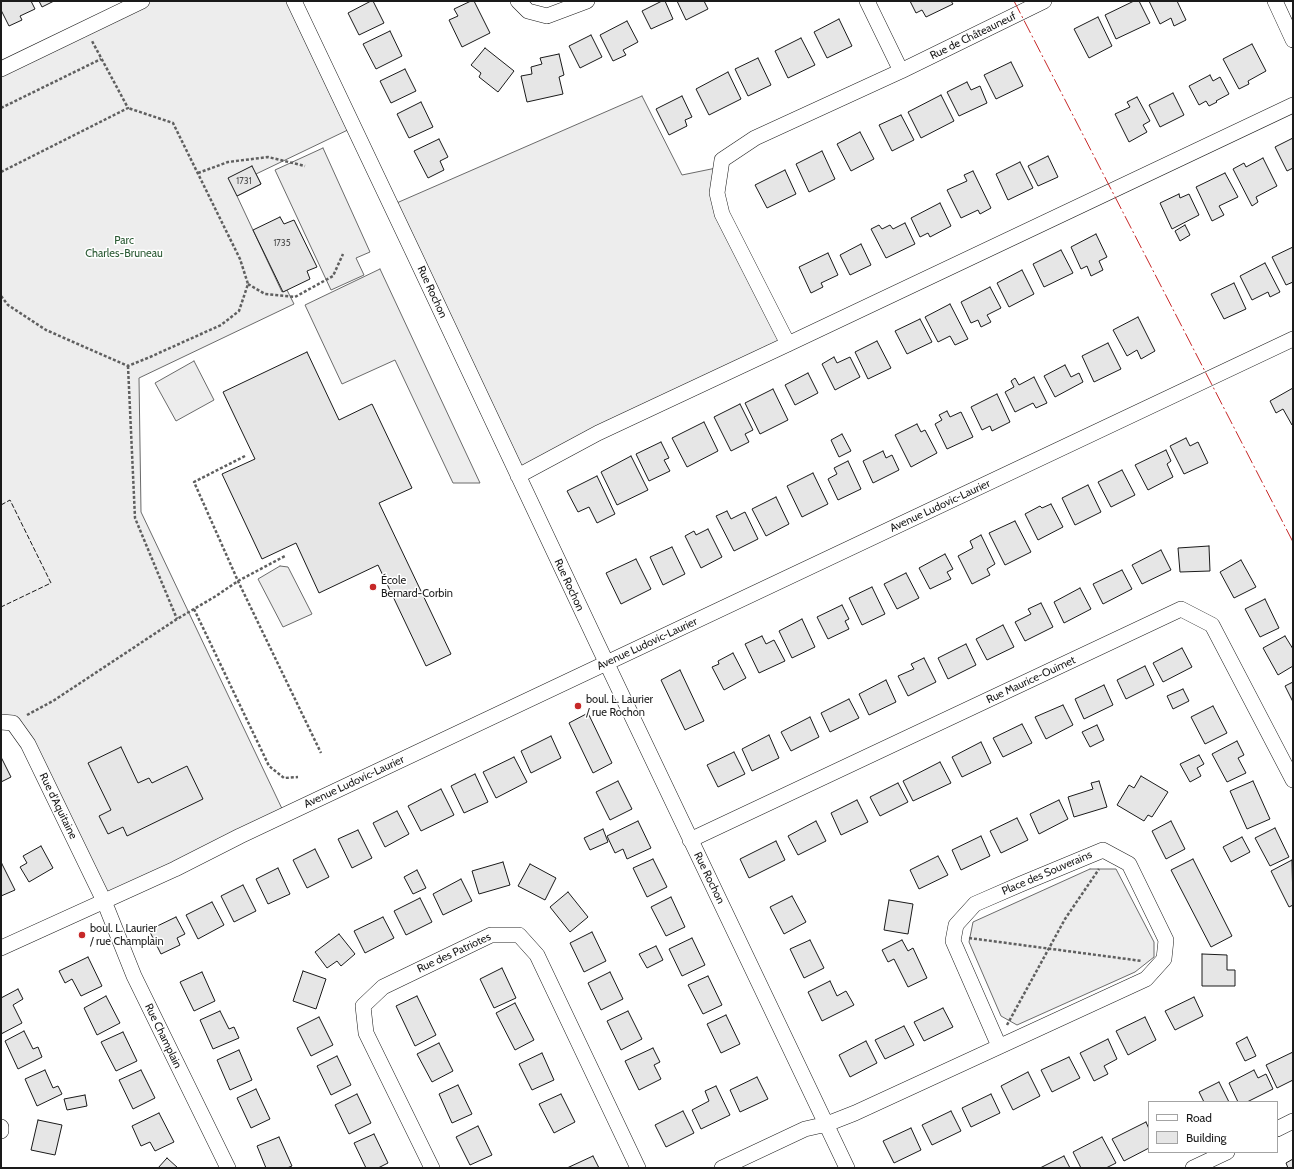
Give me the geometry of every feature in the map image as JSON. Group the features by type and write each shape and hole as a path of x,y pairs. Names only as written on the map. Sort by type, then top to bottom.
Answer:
{"street":[{"path":"1,69 142,1"},
{"name":"Rue Rochon","path":"294,1 606,663 847,1168"},
{"path":"518,1 528,11 547,16 587,1"},
{"path":"867,1 901,71"},
{"name":"Rue de Châteauneuf","path":"788,344 722,214 717,193 722,160 755,138 901,71 1044,1"},
{"path":"1275,1 1293,40"},
{"path":"518,476 598,433 1293,105"},
{"name":"Avenue Ludovic-Laurier","path":"1,948 175,869 240,836 1293,339"},
{"name":"Rue Maurice-Ouimet","path":"690,840 1181,609 1212,625 1293,780"},
{"name":"Rue d'Aquitaine","path":"7,722 28,744 104,901"},
{"name":"Place des Souverains","path":"722,1168 805,1129 827,1124 855,1114 1146,979 1164,960 1166,940 1129,864 1103,850 974,904 956,925 954,936"},
{"name":"Rue Champlain","path":"104,901 134,976 228,1168"},
{"name":"Rue des Patriotes","path":"432,1168 366,1033 363,1006 382,987 491,935 520,935 537,955 638,1168"},
{"path":"954,936 953,941 999,1046"},
{"path":"1278,1128 1293,1121"},
{"path":"1193,1168 1225,1153"}],"path":[{"path":"1,296 8,305 46,330 128,366 221,325 239,312 248,284 240,259 173,123 128,108 86,28"},
{"path":"1,108 102,59"},
{"path":"1,172 128,108"},
{"path":"198,173 228,162 268,157 305,166"},
{"path":"248,284 265,294 295,297 333,276 343,254"},
{"path":"128,366 135,518 177,619"},
{"path":"245,456 194,482 238,581 321,753"},
{"path":"7,722 53,701 177,619 238,581 285,556"},
{"path":"194,609 269,766 284,778 298,777"},
{"path":"999,1046 1002,1032 1065,919 1109,854"},
{"path":"954,936 1160,964"}],"shaded area":[{"name":"Parc Charles-Bruneau","path":"142,1 294,1 354,127 256,174 261,184 237,196 282,292 287,290 294,304 139,378 141,512 285,815 104,901 28,744 1,722 1,69"},
{"path":"642,96 682,175 721,167 717,191 786,341 516,474 392,205"},
{"path":"323,148 370,252 356,258 364,275 331,290 275,170"},
{"path":"380,269 480,483 453,483 395,360 342,384 305,305"},
{"path":"194,361 214,400 176,421 155,383"},
{"path":"280,566 288,567 312,614 283,627 258,579"},
{"path":"1090,869 1116,869 1154,942 1154,957 1135,972 1017,1025 1001,1016 969,942 973,922"}],"building":[{"path":"1,1 31,1 35,9 20,16 22,20 9,26 1,10"},
{"path":"39,1 54,1 42,7"},
{"path":"373,1 384,23 359,35 348,13"},
{"path":"474,1 490,33 462,47 449,20 458,16 454,9"},
{"path":"665,1 673,19 651,29 642,11"},
{"path":"677,1 704,1 708,9 686,20"},
{"path":"910,1 951,1 953,4 926,17 922,10 916,13"},
{"path":"1134,1 1139,1 1150,23 1116,39 1105,15"},
{"path":"1149,1 1177,1 1186,20 1174,26 1171,18 1160,24"},
{"path":"1098,17 1112,46 1089,58 1074,29"},
{"path":"839,19 852,46 827,58 814,32"},
{"path":"627,21 638,42 623,50 626,55 613,61 600,35"},
{"path":"390,31 402,56 376,69 363,44"},
{"path":"591,35 602,57 580,68 569,46"},
{"path":"801,38 815,65 788,78 775,51"},
{"path":"1252,44 1266,71 1248,81 1249,84 1239,89 1223,59"},
{"path":"485,48 514,71 498,92 479,77 481,73 471,65"},
{"path":"559,54 564,75 559,77 563,94 527,102 521,76 532,74 531,67 542,64 540,58"},
{"path":"758,58 771,85 748,96 735,69"},
{"path":"1011,62 1023,86 996,99 984,75"},
{"path":"405,69 416,91 391,103 380,81"},
{"path":"728,72 741,99 709,115 696,89"},
{"path":"1210,75 1213,81 1220,77 1229,94 1209,106 1206,101 1199,105 1189,86"},
{"path":"967,82 971,90 980,86 987,103 959,116 947,92"},
{"path":"1173,93 1184,115 1160,127 1149,105"},
{"path":"941,95 954,121 921,138 908,112"},
{"path":"682,96 692,117 685,120 687,126 669,135 656,109"},
{"path":"1137,97 1150,121 1143,125 1147,132 1129,142 1115,114 1130,107 1127,102"},
{"path":"421,102 433,127 409,138 397,114"},
{"path":"901,115 914,140 892,151 879,125"},
{"path":"860,132 874,159 851,171 837,144"},
{"path":"1293,138 1293,168 1287,171 1275,147"},
{"path":"439,139 448,157 440,161 444,170 428,178 414,151"},
{"path":"822,151 835,179 809,192 796,164"},
{"path":"1048,156 1058,177 1038,186 1028,166"},
{"path":"1263,158 1277,186 1256,197 1258,202 1252,206 1233,169 1244,163 1246,167"},
{"path":"1020,162 1033,188 1008,200 996,174"},
{"path":"252,166 261,184 237,196 228,178"},
{"path":"785,170 796,194 767,208 755,185"},
{"path":"973,171 991,208 980,214 978,210 961,218 947,190 967,181 964,175"},
{"path":"1225,173 1238,197 1219,206 1224,215 1212,221 1196,187"},
{"path":"1179,194 1180,198 1189,194 1199,215 1172,229 1160,203"},
{"path":"940,203 951,226 930,237 928,233 920,237 911,218"},
{"path":"280,217 284,224 294,220 317,267 307,271 310,279 283,292 253,230"},
{"path":"905,223 915,244 886,258 871,229 879,225 882,229 890,225 893,229"},
{"path":"1185,225 1190,235 1180,241 1175,231"},
{"path":"1096,234 1107,257 1099,261 1103,270 1091,276 1087,266 1081,269 1071,247"},
{"path":"861,244 871,265 850,275 840,255"},
{"path":"1293,247 1293,282 1286,285 1272,257"},
{"path":"1061,250 1073,273 1044,287 1033,264"},
{"path":"828,253 838,275 821,283 823,287 811,293 799,267"},
{"path":"1265,263 1280,292 1270,297 1268,292 1252,300 1240,276"},
{"path":"1022,270 1034,294 1009,307 997,283"},
{"path":"1234,283 1246,309 1224,319 1211,294"},
{"path":"990,287 1001,308 987,315 991,322 981,327 978,320 971,323 961,302"},
{"path":"950,304 968,339 955,345 950,336 938,342 925,317"},
{"path":"1138,317 1155,351 1141,359 1137,350 1127,356 1113,330"},
{"path":"920,319 932,342 907,354 895,331"},
{"path":"877,341 891,368 868,379 855,352"},
{"path":"1108,343 1121,369 1094,382 1082,356"},
{"path":"307,352 339,420 372,404 412,488 379,503 451,654 426,666 378,565 319,593 296,543 262,559 222,474 255,459 223,392"},
{"path":"834,357 837,363 850,357 860,377 835,390 822,364"},
{"path":"1065,365 1071,377 1079,373 1083,382 1055,397 1044,376"},
{"path":"808,373 818,393 795,405 785,385"},
{"path":"1034,377 1047,403 1036,408 1033,403 1015,412 1005,392 1014,387 1011,381 1015,378 1019,385"},
{"path":"1293,388 1292,425 1283,409 1276,413 1270,401"},
{"path":"773,389 788,420 760,434 745,403"},
{"path":"997,394 1010,422 992,431 990,426 982,430 971,407"},
{"path":"740,404 753,430 745,434 749,442 731,451 714,417"},
{"path":"947,411 950,417 961,412 973,437 947,449 935,424 942,420 939,415"},
{"path":"704,422 718,451 687,467 672,438"},
{"path":"917,424 921,432 925,430 937,453 911,467 895,435"},
{"path":"842,434 851,451 839,457 831,440"},
{"path":"1186,438 1190,446 1198,442 1208,463 1184,474 1170,446"},
{"path":"661,442 669,458 664,460 670,471 649,481 636,454"},
{"path":"1166,450 1171,461 1167,464 1173,477 1148,490 1135,465"},
{"path":"883,451 886,458 892,455 899,470 873,483 863,461"},
{"path":"631,456 648,490 617,505 601,472"},
{"path":"848,461 861,489 838,500 828,479 837,474 834,468"},
{"path":"1122,470 1135,495 1111,507 1098,482"},
{"path":"813,473 828,504 802,517 787,486"},
{"path":"597,476 615,514 597,523 589,507 578,512 567,491"},
{"path":"1088,485 1101,512 1075,525 1062,498"},
{"path":"776,497 789,524 766,536 752,509"},
{"path":"1051,504 1063,527 1038,540 1025,514 1040,506 1042,508"},
{"path":"727,511 731,519 745,512 758,539 734,551 716,516"},
{"path":"1015,521 1031,552 1005,565 989,533"},
{"path":"708,529 722,557 701,568 685,536 694,531 696,535"},
{"path":"981,535 995,564 987,569 990,575 972,584 958,556 973,548 970,541"},
{"path":"1209,546 1210,571 1180,572 1178,548"},
{"path":"672,547 685,574 663,585 650,557"},
{"path":"1161,550 1171,570 1142,584 1132,565"},
{"path":"945,554 953,569 947,572 951,579 930,589 919,568"},
{"path":"636,559 651,589 621,604 606,573"},
{"path":"1241,560 1256,587 1234,598 1220,572"},
{"path":"1122,570 1132,589 1103,604 1093,584"},
{"path":"906,573 919,598 897,609 884,584"},
{"path":"872,587 885,614 862,625 849,598"},
{"path":"1080,588 1091,609 1064,623 1054,602"},
{"path":"1265,599 1279,628 1260,637 1245,609"},
{"path":"1041,603 1053,627 1025,641 1015,622 1031,614 1028,609"},
{"path":"842,605 849,619 845,621 849,629 828,639 817,617"},
{"path":"802,619 815,647 792,658 779,631"},
{"path":"1003,625 1014,647 987,660 976,639"},
{"path":"762,636 766,644 774,640 785,661 759,673 745,644"},
{"path":"1285,636 1293,649 1293,666 1278,675 1263,648"},
{"path":"966,644 976,665 948,679 938,658"},
{"path":"1182,648 1192,667 1163,682 1153,663"},
{"path":"733,653 746,678 724,690 712,667 719,664 718,661"},
{"path":"924,658 936,682 908,696 898,676 914,669 911,664"},
{"path":"1145,666 1154,685 1126,699 1117,680"},
{"path":"680,670 704,721 685,730 661,680"},
{"path":"886,680 896,702 869,715 859,694"},
{"path":"1293,682 1293,702 1285,686"},
{"path":"1104,685 1113,705 1084,719 1075,699"},
{"path":"1183,689 1189,701 1173,709 1167,696"},
{"path":"849,699 859,718 830,732 821,713"},
{"path":"1063,705 1073,725 1046,739 1035,717"},
{"path":"1213,706 1227,733 1205,744 1191,717"},
{"path":"588,713 612,763 593,773 569,723"},
{"path":"810,717 819,737 791,751 781,732"},
{"path":"1022,724 1032,743 1003,757 993,738"},
{"path":"1097,725 1104,740 1090,747 1082,732"},
{"path":"769,735 779,758 752,771 742,749"},
{"path":"551,736 561,758 531,773 521,751"},
{"path":"1237,741 1244,755 1238,758 1246,773 1227,782 1212,754"},
{"path":"981,742 991,763 962,777 952,757"},
{"path":"121,747 138,783 149,778 152,783 187,766 203,799 127,836 123,827 108,834 99,816 111,810 88,763"},
{"path":"734,752 745,774 718,787 707,765"},
{"path":"1199,755 1204,764 1197,768 1201,776 1190,782 1180,764"},
{"path":"1,757 11,777 1,782"},
{"path":"514,757 527,782 496,798 483,772"},
{"path":"940,762 951,783 913,801 903,781"},
{"path":"475,774 488,802 464,813 451,786"},
{"path":"1141,776 1168,792 1152,817 1148,815 1144,821 1117,805 1129,785 1134,788"},
{"path":"618,781 632,809 610,820 596,792"},
{"path":"1099,781 1107,807 1074,817 1068,797 1093,789 1091,783"},
{"path":"1253,781 1270,819 1247,829 1230,791"},
{"path":"898,783 908,802 880,816 870,797"},
{"path":"441,789 454,815 421,831 408,806"},
{"path":"857,800 868,822 841,835 831,813"},
{"path":"1059,800 1068,819 1039,834 1030,814"},
{"path":"397,811 409,834 385,847 373,823"},
{"path":"1017,818 1028,840 1001,853 990,831"},
{"path":"638,821 651,848 627,859 623,849 615,853 607,836"},
{"path":"816,821 826,841 798,855 788,836"},
{"path":"1171,821 1185,849 1166,859 1152,831"},
{"path":"1275,828 1289,857 1270,866 1255,838"},
{"path":"603,829 608,842 590,850 584,838"},
{"path":"358,830 372,858 352,868 338,839"},
{"path":"981,836 990,856 961,870 952,850"},
{"path":"1242,837 1250,852 1231,862 1223,847"},
{"path":"776,841 785,860 749,878 740,859"},
{"path":"41,846 53,868 29,882 20,867 27,863 23,856"},
{"path":"315,849 329,877 307,888 293,860"},
{"path":"938,856 948,875 919,889 910,870"},
{"path":"653,859 667,887 647,897 633,868"},
{"path":"1193,859 1232,936 1211,947 1171,870"},
{"path":"1292,860 1293,905 1289,907 1271,871"},
{"path":"503,862 510,885 479,894 472,871"},
{"path":"2,864 15,890 1,896 1,865"},
{"path":"530,864 556,878 545,900 518,886"},
{"path":"278,868 290,894 268,904 256,879"},
{"path":"417,870 426,888 413,894 404,877"},
{"path":"461,879 472,901 443,915 433,894"},
{"path":"243,885 256,911 234,922 221,896"},
{"path":"568,892 588,917 570,932 550,907"},
{"path":"792,896 806,922 784,934 770,907"},
{"path":"671,897 685,927 666,936 651,907"},
{"path":"420,898 432,922 406,935 394,911"},
{"path":"889,900 913,904 908,934 884,930"},
{"path":"212,902 224,925 198,939 186,915"},
{"path":"176,917 185,934 177,938 180,945 161,954 149,930"},
{"path":"383,917 394,938 365,953 354,931"},
{"path":"592,932 606,961 584,972 570,943"},
{"path":"339,934 355,954 341,966 337,961 327,968 315,952"},
{"path":"692,938 705,965 682,976 669,949"},
{"path":"810,940 824,968 804,978 790,949"},
{"path":"902,940 908,951 913,948 927,978 908,987 894,959 888,962 882,950"},
{"path":"656,946 663,960 647,968 639,954"},
{"path":"1202,954 1227,955 1227,970 1235,970 1235,986 1202,986"},
{"path":"88,957 102,986 81,996 72,979 65,983 59,971"},
{"path":"502,968 516,998 494,1008 480,979"},
{"path":"303,971 326,979 316,1009 293,1001"},
{"path":"202,972 215,1001 194,1011 180,982"},
{"path":"610,972 623,999 601,1010 588,983"},
{"path":"708,976 722,1005 703,1014 688,985"},
{"path":"830,981 837,996 846,991 854,1005 822,1021 808,992"},
{"path":"18,989 23,999 13,1005 22,1023 1,1034 1,998"},
{"path":"106,996 120,1023 97,1035 84,1008"},
{"path":"417,996 436,1035 415,1046 396,1006"},
{"path":"1194,997 1203,1016 1175,1030 1165,1011"},
{"path":"515,1003 534,1040 515,1050 496,1013"},
{"path":"943,1008 953,1027 924,1041 914,1022"},
{"path":"220,1011 229,1029 234,1027 239,1038 213,1049 200,1020"},
{"path":"628,1011 642,1039 621,1050 607,1021"},
{"path":"726,1015 740,1044 721,1053 707,1024"},
{"path":"319,1017 333,1045 311,1056 297,1028"},
{"path":"1145,1017 1156,1040 1128,1055 1116,1031"},
{"path":"904,1026 914,1045 885,1059 875,1040"},
{"path":"24,1031 33,1049 38,1047 42,1057 18,1069 5,1041"},
{"path":"123,1032 137,1061 116,1071 101,1042"},
{"path":"1247,1037 1256,1056 1245,1061 1236,1043"},
{"path":"1108,1039 1117,1059 1104,1066 1108,1074 1094,1081 1080,1053"},
{"path":"866,1041 877,1063 850,1077 839,1055"},
{"path":"439,1043 453,1071 432,1082 417,1054"},
{"path":"653,1048 660,1062 654,1065 661,1079 639,1090 625,1061"},
{"path":"239,1050 252,1080 230,1090 217,1060"},
{"path":"1293,1052 1293,1080 1277,1088 1266,1065"},
{"path":"542,1053 554,1080 532,1090 519,1064"},
{"path":"337,1056 351,1085 331,1095 317,1066"},
{"path":"1069,1057 1080,1078 1052,1092 1041,1070"},
{"path":"45,1070 53,1088 58,1086 62,1094 37,1106 25,1079"},
{"path":"141,1070 155,1098 133,1109 119,1080"},
{"path":"1254,1070 1258,1078 1266,1074 1273,1089 1249,1101 1238,1101 1229,1083"},
{"path":"1028,1072 1040,1096 1013,1110 1001,1086"},
{"path":"757,1077 768,1099 740,1112 730,1090"},
{"path":"1219,1082 1228,1101 1204,1101 1199,1092"},
{"path":"458,1085 472,1114 452,1123 439,1094"},
{"path":"716,1086 730,1115 701,1129 692,1110 709,1101 705,1091"},
{"path":"256,1089 270,1119 251,1128 237,1098"},
{"path":"357,1094 371,1123 349,1134 335,1105"},
{"path":"561,1094 575,1122 554,1133 539,1104"},
{"path":"991,1094 1000,1113 971,1127 962,1108"},
{"path":"85,1095 87,1106 67,1110 64,1099"},
{"path":"683,1111 694,1133 666,1147 655,1125"},
{"path":"951,1111 961,1131 932,1145 922,1125"},
{"path":"159,1113 174,1142 155,1151 150,1142 141,1146 132,1126"},
{"path":"38,1120 62,1125 55,1155 31,1150"},
{"path":"1146,1122 1148,1127 1148,1149 1124,1161 1112,1139"},
{"path":"478,1126 492,1155 470,1165 456,1137"},
{"path":"911,1128 921,1150 894,1163 883,1141"},
{"path":"374,1134 388,1163 378,1168 366,1168 354,1143"},
{"path":"279,1137 292,1166 287,1168 266,1168 257,1146"},
{"path":"1102,1137 1116,1163 1106,1168 1081,1168 1073,1152"},
{"path":"593,1156 599,1168 567,1168"},
{"path":"1064,1156 1070,1168 1040,1168"},
{"path":"167,1158 178,1168 158,1168"},
{"path":"1293,1159 1293,1168 1288,1168 1286,1163"}],"fence":[{"path":"1,505 10,500 51,583 1,607"}],"power":[{"path":"1014,1 1293,542"}],"place":[{"name":"École Bernard-Corbin","path":"373,587"},
{"name":"boul. L. Laurier / rue Rochon","path":"578,706"},
{"name":"boul. L. Laurier / rue Champlain","path":"82,935"}]}
